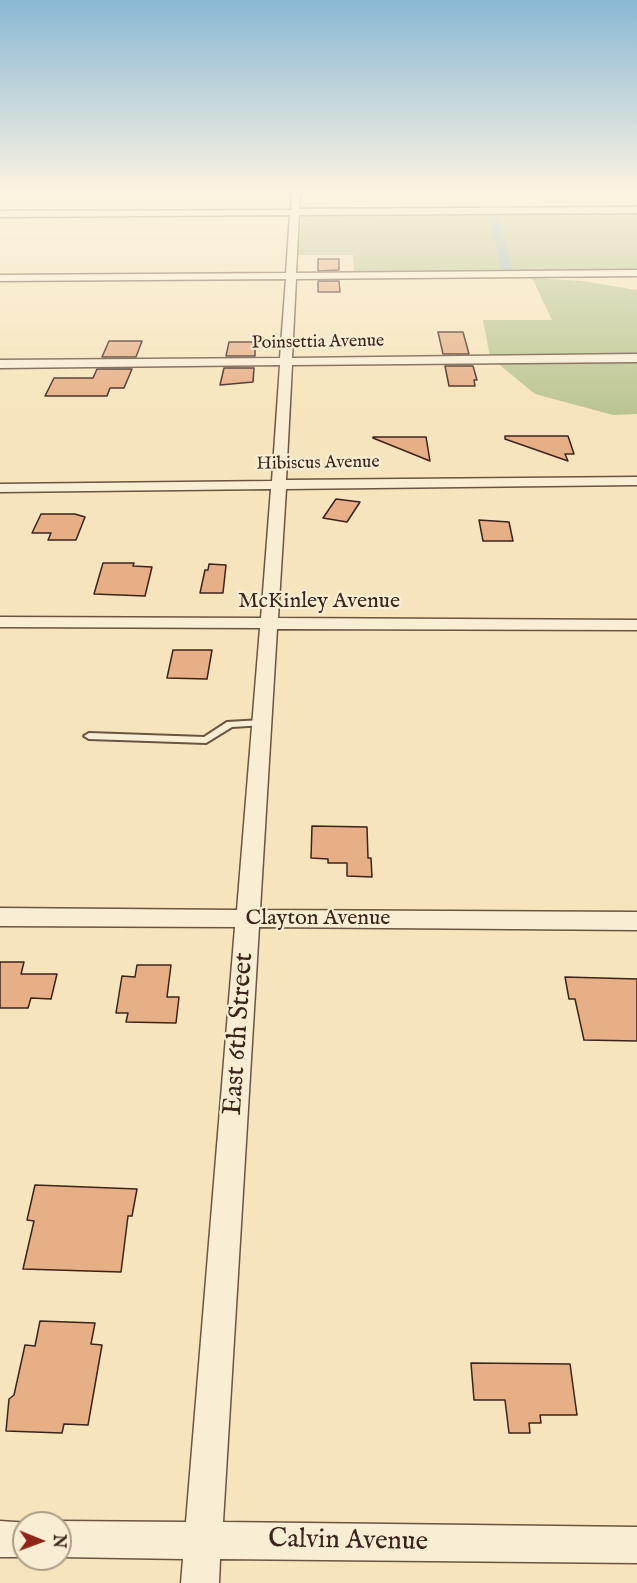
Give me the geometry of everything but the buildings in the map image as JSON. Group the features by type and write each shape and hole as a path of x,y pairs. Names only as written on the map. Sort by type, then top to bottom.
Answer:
{"street":[{"name":"East 6th Street","path":"200,1583 279,484 292,266"},
{"path":"0,278 637,273"},
{"name":"Poinsettia Avenue","path":"0,364 637,358"},
{"name":"Hibiscus Avenue","path":"0,488 637,481"},
{"name":"McKinley Avenue","path":"0,622 637,626"},
{"name":"Clayton Avenue","path":"0,917 637,921"},
{"name":"Calvin Avenue","path":"72,1539 637,1545"}],"lane":[{"path":"89,736 206,740 230,724 262,723"}],"green space":[{"path":"354,266 637,266 637,272 354,272"},
{"path":"532,278 583,281 637,290 637,414 613,415 535,394 490,357 483,320 552,320"}]}
